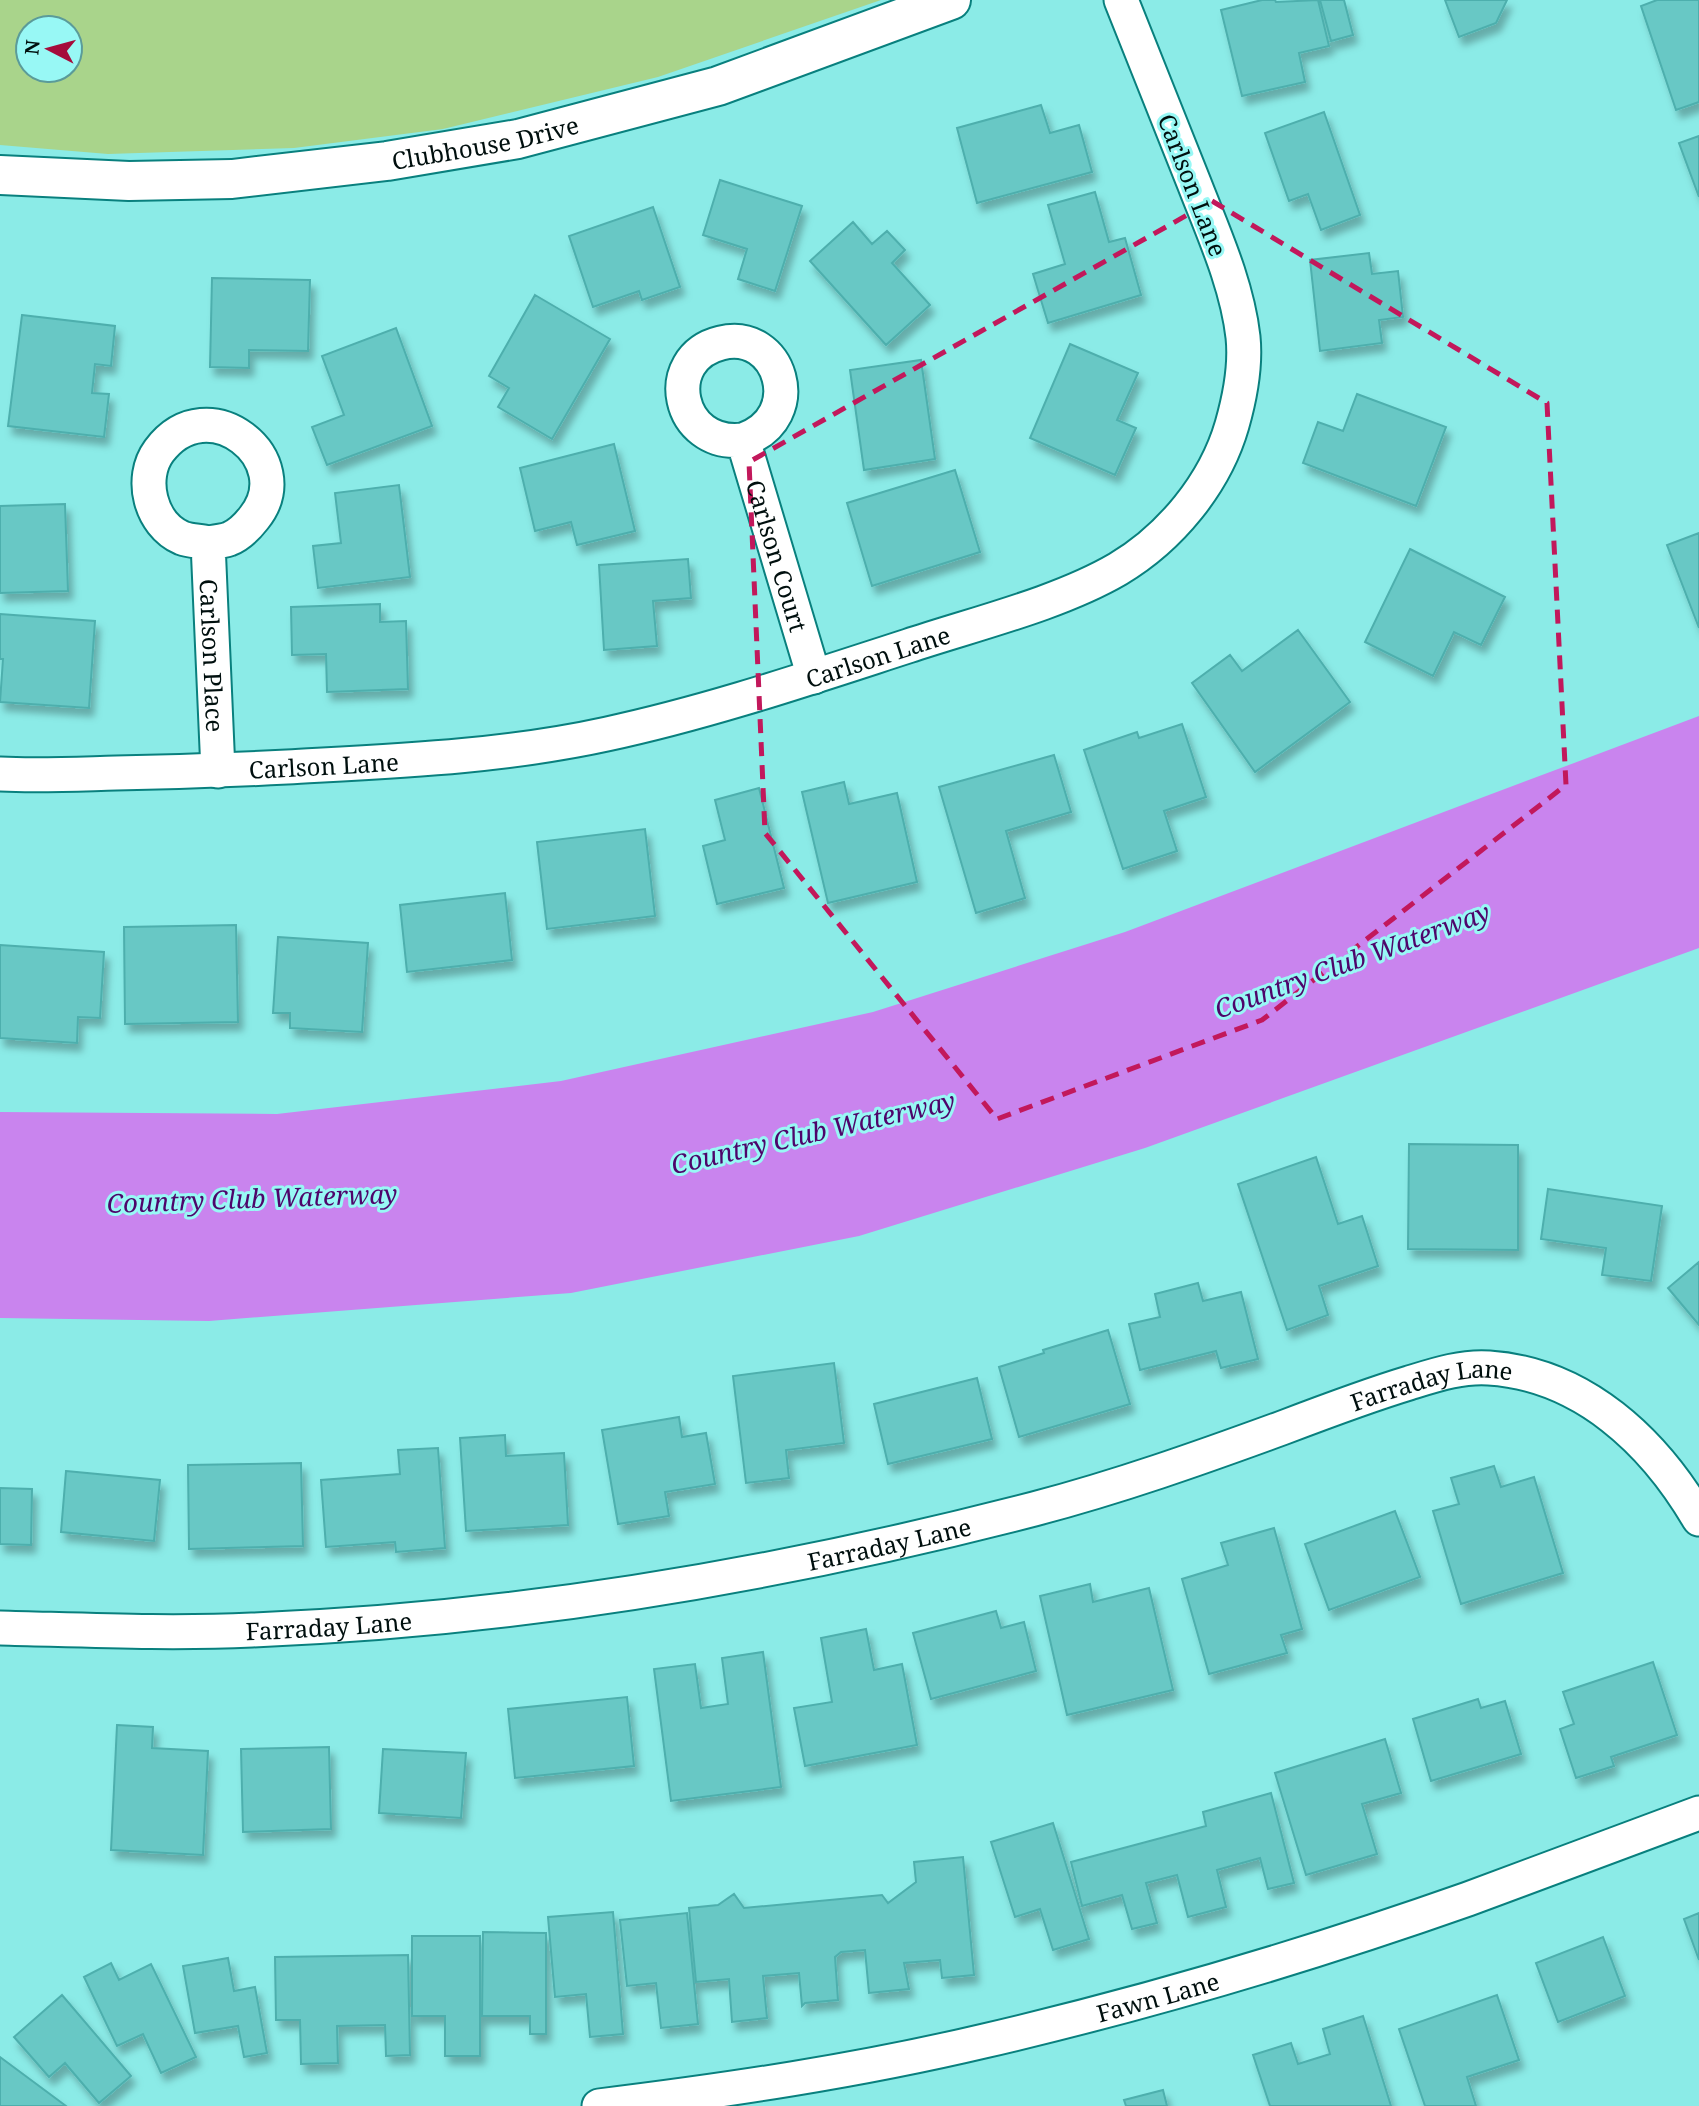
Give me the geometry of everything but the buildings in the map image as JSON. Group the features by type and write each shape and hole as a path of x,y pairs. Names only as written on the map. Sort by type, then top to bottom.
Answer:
{"street":[{"name":"Clubhouse Drive","path":"0,175 129,181 232,179 387,161 518,139 718,86 951,0"},
{"name":"Carlson Lane","path":"0,774 218,771 406,760 550,745 670,719 814,677 1066,594 1117,570 1168,530 1210,476 1224,451 1233,423 1244,364 1236,305 1214,234 1121,0"},
{"name":"Carlson Court","path":"743,440 814,677"},
{"name":"Carlson Place","path":"208,543 218,771"},
{"name":"Farraday Lane","path":"0,1628 251,1630 404,1620 538,1606 774,1568 959,1528 1076,1497 1202,1457 1376,1393 1446,1372 1484,1368 1521,1372 1545,1380 1570,1390 1606,1412 1656,1456 1673,1477 1699,1519"},
{"name":"Fawn Lane","path":"599,2106 803,2078 984,2042 1101,2012 1220,1979 1361,1935 1467,1899 1699,1813"}],"highlighted area":[{"path":"1212,201 1547,403 1566,785 1262,1020 997,1119 765,833 749,462"}],"green space":[{"path":"0,0 881,0 658,77 443,129 294,148 108,154 0,145"}],"water":[{"name":"Country Club Waterway","path":"1699,716 1699,948 1145,1148 859,1236 571,1293 209,1321 0,1318 0,1112 277,1114 561,1081 873,1012 1125,932"}]}
